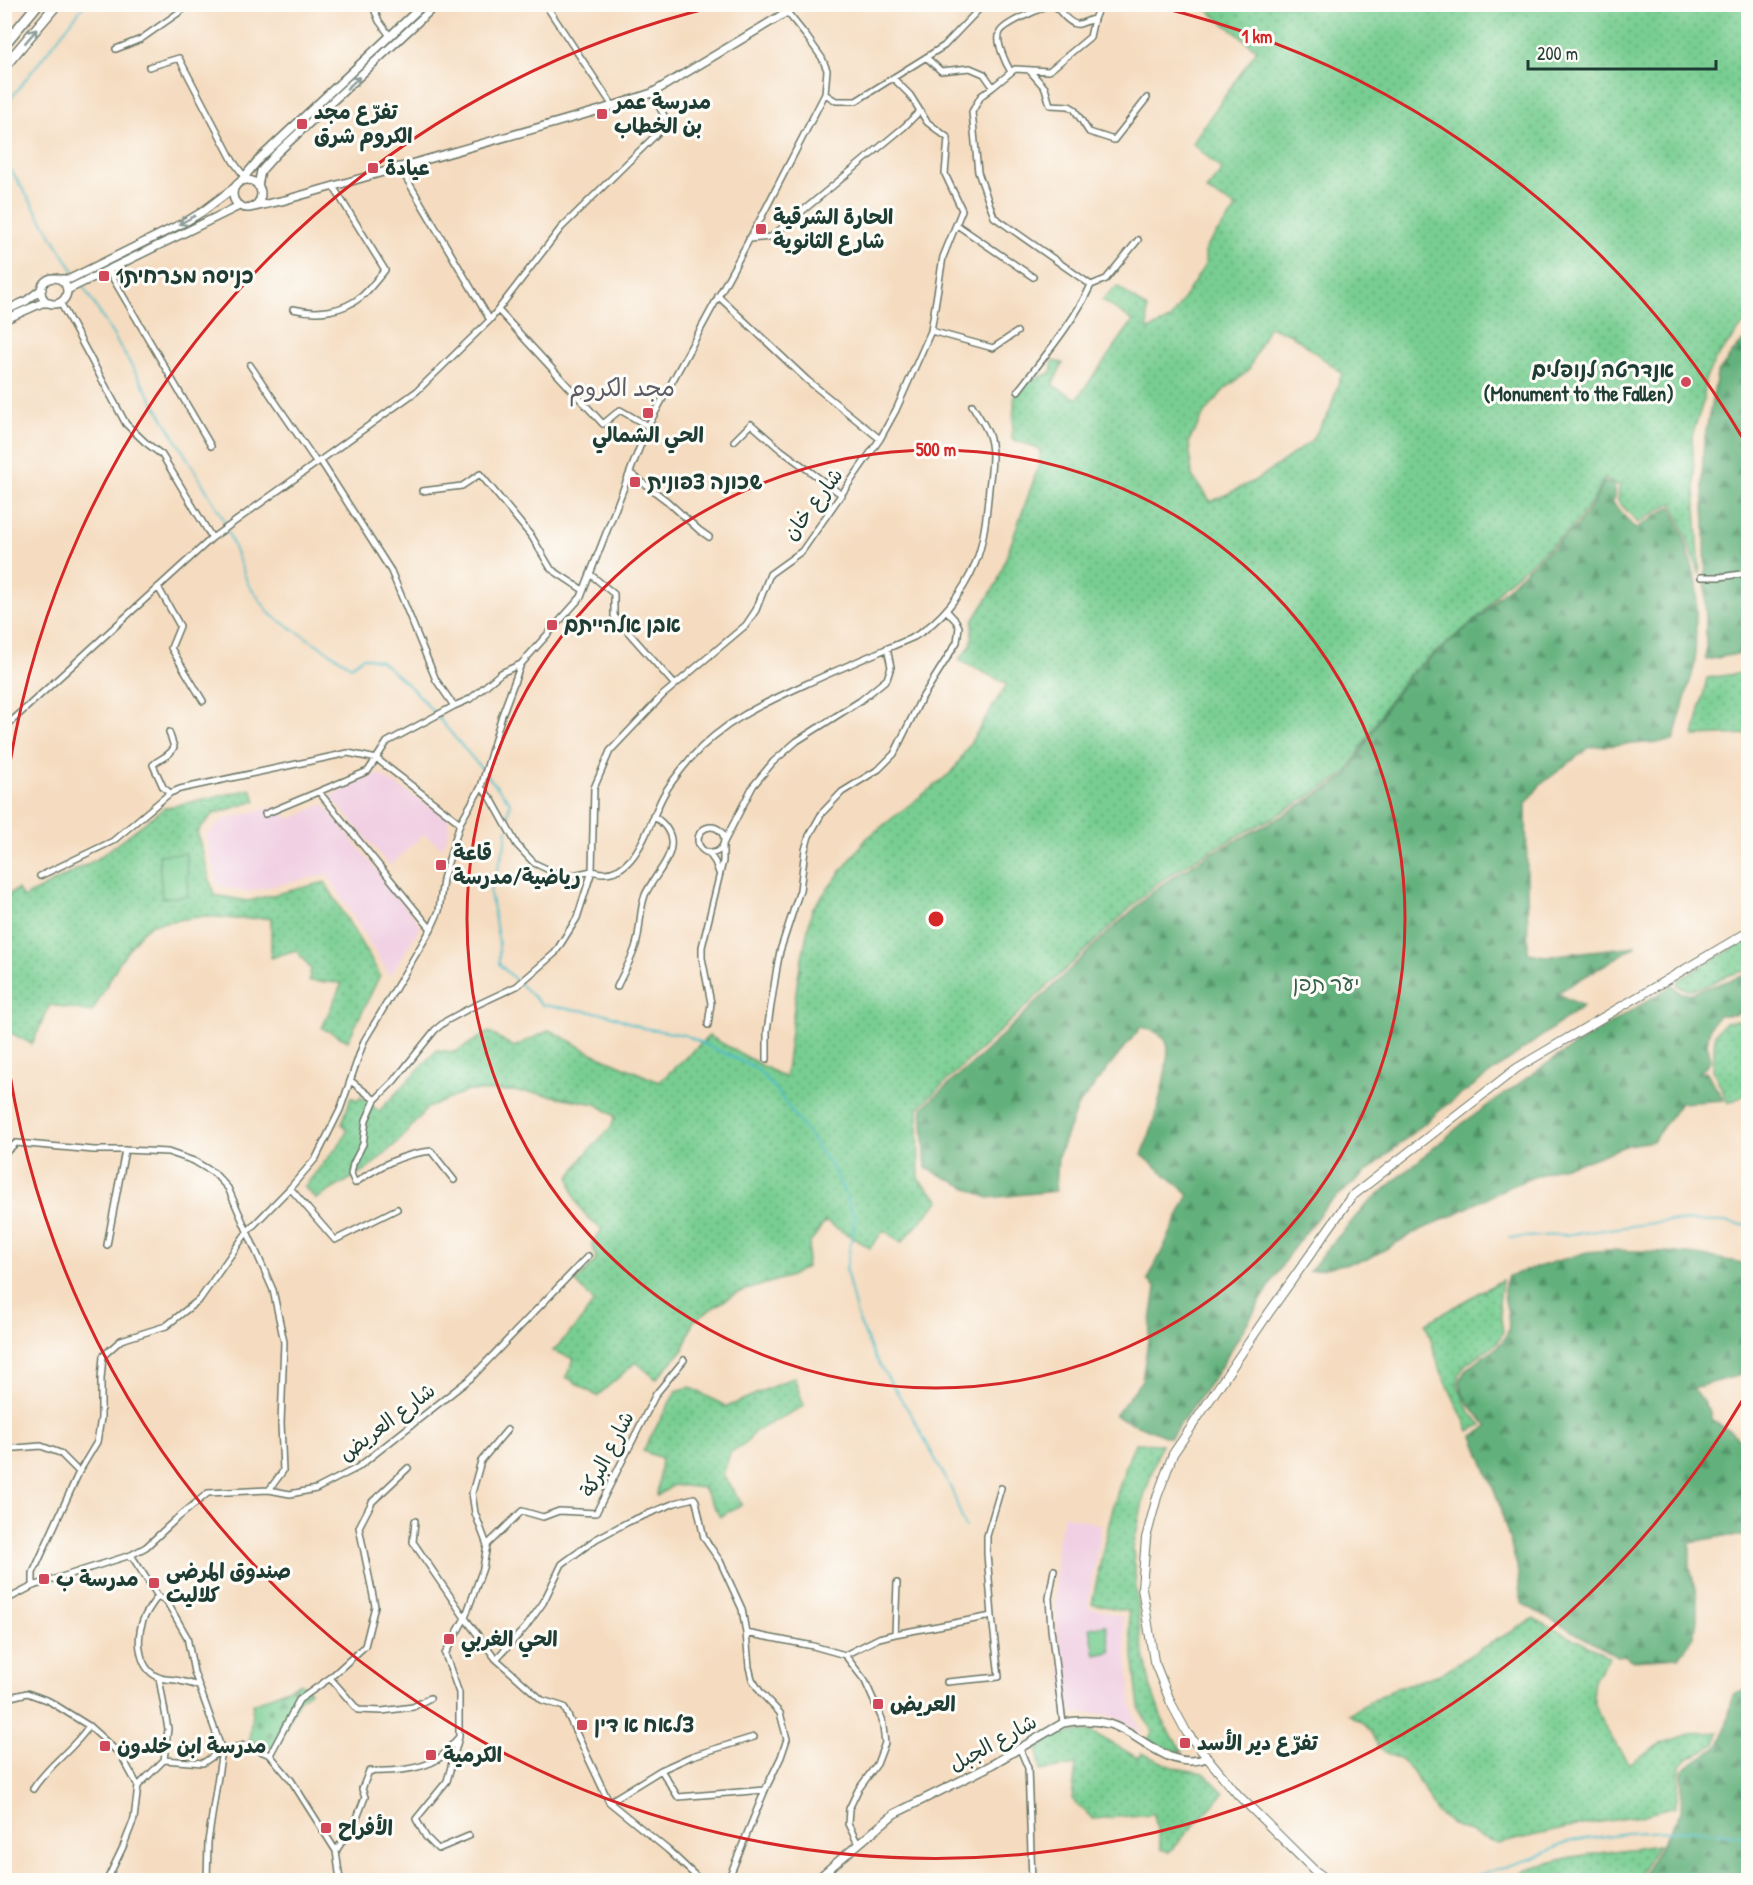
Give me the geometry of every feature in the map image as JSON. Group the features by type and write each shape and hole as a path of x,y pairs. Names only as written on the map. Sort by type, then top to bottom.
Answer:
{"highway":[{"path":"4,45 38,4"},
{"path":"4,67 57,4"}],"main road":[{"path":"1328,1881 1238,1795 1207,1758 1180,1721 1154,1661 1142,1587 1146,1538 1157,1497 1173,1454 1261,1323 1351,1197 1517,1068 1749,932"}],"street":[{"path":"116,48 141,39 191,4"},
{"path":"372,4 379,21 390,36"},
{"path":"239,206 234,199 233,191 240,182 276,143 424,4"},
{"path":"249,208 260,199 261,171 277,153 437,4"},
{"path":"545,4 613,106"},
{"path":"67,290 239,206 249,208 285,200 652,93 787,12 795,4"},
{"path":"825,94 836,101 856,101 944,46 984,4"},
{"path":"1011,72 1002,52 999,34 1008,25 1042,8 1044,4"},
{"path":"1054,4 1073,24 1094,18"},
{"path":"1091,285 994,217 978,172 972,112 981,96 1015,69 1049,71 1090,38 1094,18 1100,4"},
{"path":"33,1586 33,1573 79,1472 97,1442 101,1418 103,1356 121,1340 166,1326 200,1299 247,1232 316,1158 340,1110 364,1041 439,911 443,879 460,823 481,787 502,715 521,664 581,597 648,426 825,94 827,70 812,44 787,12"},
{"path":"149,67 179,58 233,160 240,182"},
{"path":"927,58 941,71 970,68 984,74 993,87"},
{"path":"1029,70 1045,88 1050,105 1069,106 1074,109 1089,132 1114,140 1147,98"},
{"name":"شارع خان","path":"375,1100 394,1081 435,1030 446,1021 517,986 555,953 577,918 592,871 594,788 610,751 663,694 746,625 756,610 770,574 801,551 842,495 896,410 931,331 943,257 962,210 945,174 948,138 927,122 910,94 893,78"},
{"path":"4,728 212,538 417,391 490,320 561,228 668,123 652,93"},
{"path":"748,240 771,237 904,127 920,111"},
{"path":"399,166 490,320"},
{"path":"4,311 27,301 42,289 49,279 69,279 187,221 240,182 250,181 273,198 285,200"},
{"path":"293,309 310,313 330,311 349,304 362,296 385,270 333,186"},
{"path":"957,225 1033,277"},
{"path":"1018,391 1086,297 1091,285 1106,279 1138,240"},
{"path":"108,270 211,446"},
{"path":"4,320 42,303 60,302 65,298 67,290 61,279"},
{"path":"42,289 43,297 49,303"},
{"path":"718,296 807,380 880,438"},
{"path":"60,302 126,424 162,455 212,538"},
{"path":"498,310 603,424 620,410 648,426"},
{"path":"931,331 993,348 1017,332"},
{"path":"250,365 319,462 391,571 436,680 454,706"},
{"path":"481,787 492,800 517,845 534,863 564,877 592,871 609,874 627,865 637,850 664,795 681,769 718,731 757,707 922,632 946,610 976,562 986,516 992,458 988,434 972,405"},
{"path":"734,441 751,423 781,450 842,495"},
{"path":"630,473 709,537"},
{"path":"423,491 462,486 480,474 532,537 552,569 584,590"},
{"path":"1701,577 1749,573"},
{"path":"590,574 614,594 614,616 675,685"},
{"path":"158,587 180,626 171,648 203,701"},
{"path":"767,1059 767,1031 780,951 800,890 809,836 815,824 842,792 879,769 894,754 920,701 957,642 959,627 946,610"},
{"path":"707,852 717,851 723,844 753,786 773,762 797,741 860,701 887,679 891,667 887,648"},
{"path":"265,814 368,771 387,742 470,699 501,673 521,664"},
{"path":"169,732 174,747 171,753 157,760 153,765 163,787 170,793"},
{"path":"40,876 113,841 170,793 180,789 348,753 377,759 460,823"},
{"path":"319,792 430,929"},
{"path":"617,987 636,946 645,895 671,848 671,838 667,829 660,820 653,816"},
{"path":"719,874 715,862 700,844 699,836 708,828 726,827 734,820"},
{"path":"708,1024 711,1003 702,947 723,861 722,834 718,829"},
{"path":"351,1081 375,1100 366,1119 363,1144 353,1164 351,1174 355,1183 404,1155 431,1151 454,1180"},
{"path":"4,1154 16,1143 94,1150 168,1152 194,1161 214,1173 228,1188 273,1290 284,1342 281,1423 283,1471 269,1490"},
{"path":"107,1245 125,1150"},
{"path":"290,1188 335,1240 397,1209"},
{"name":"شارع العريض","path":"4,1601 33,1586 131,1555 146,1547 208,1493 269,1490 290,1494 316,1489 357,1468 471,1378 588,1256"},
{"name":"شارع البركة","path":"488,1545 522,1511 543,1517 559,1511 596,1513 656,1394 684,1360"},
{"path":"469,1836 438,1849 426,1837 416,1819 447,1781 459,1737 459,1693 445,1654 465,1618 483,1568 488,1545 476,1513 472,1493 481,1461 507,1430"},
{"path":"4,1449 41,1446 60,1453 79,1472"},
{"path":"270,1755 299,1700 330,1678 365,1646 375,1606 359,1527 372,1502 408,1468"},
{"path":"947,1682 999,1677 992,1616 987,1536 1001,1488"},
{"path":"496,1659 525,1628 543,1603 562,1564 596,1539 628,1522 694,1498 704,1538 720,1561 742,1609 752,1679 761,1693 780,1713 787,1739 728,1881"},
{"path":"415,1521 413,1542 496,1659 542,1700 564,1707 609,1803 668,1850 700,1881"},
{"path":"131,1555 158,1596 167,1602 187,1637 198,1686 222,1750 208,1842 207,1881"},
{"path":"1054,1570 1049,1598 1063,1723"},
{"path":"895,1634 897,1582"},
{"path":"158,1596 142,1622 139,1641 142,1658 147,1669 159,1678 198,1686"},
{"path":"845,1655 879,1638 992,1616"},
{"path":"746,1633 813,1646 845,1655 865,1681 882,1719 885,1743 877,1764 858,1791 849,1809 848,1824 858,1844"},
{"path":"138,1786 164,1760 168,1729 159,1678"},
{"path":"330,1678 358,1710 382,1711 413,1707 430,1698"},
{"path":"4,1704 11,1697 27,1693 49,1701 89,1726 121,1755 138,1786 134,1819 106,1881"},
{"name":"شارع الجبل","path":"816,1881 894,1814 986,1768 1063,1723 1076,1721 1108,1724 1174,1758 1191,1762 1207,1758"},
{"path":"33,1790 43,1774 80,1740 89,1726"},
{"path":"336,1851 357,1818 365,1797 362,1789 369,1771 386,1772 407,1769 439,1758 459,1737"},
{"path":"609,1803 661,1770 692,1756 754,1737"},
{"path":"164,1760 203,1763 222,1750 246,1745 270,1755 291,1780 336,1851 340,1881"},
{"path":"1020,1749 1028,1768 1032,1881"},
{"path":"661,1770 678,1797 765,1790"}],"shaded area":[{"path":"379,774 448,818 449,830 443,848 424,834 390,866 330,796"},
{"path":"324,804 421,926 390,976 327,874 246,892 218,885 206,836 222,820 273,807 291,819"},
{"path":"1064,1515 1102,1525 1088,1607 1123,1617 1132,1708 1142,1735 1122,1720 1102,1714 1066,1712 1055,1604 1057,1542"}],"green space":[{"path":"1201,5 1748,5 1748,319 1715,360 1705,380 1704,399 1692,436 1700,575 1673,502 1638,523 1618,501 1619,485 1604,479 1592,502 1572,528 1503,586 1483,613 1408,675 1385,707 1346,774 1276,816 1202,855 1156,884 918,1108 919,1180 940,1200 901,1243 884,1230 870,1248 825,1221 810,1243 806,1267 791,1276 737,1293 709,1310 693,1322 683,1350 656,1379 636,1362 597,1396 566,1377 574,1359 553,1351 579,1323 594,1302 576,1282 596,1260 592,1242 602,1230 576,1201 570,1177 584,1156 611,1127 615,1116 596,1104 537,1093 468,1091 427,1108 402,1138 369,1168 316,1199 304,1187 341,1142 347,1130 342,1124 351,1097 357,1100 361,1097 379,1111 437,1050 455,1052 489,1032 514,1047 550,1030 592,1053 659,1082 709,1036 785,1078 798,977 812,909 867,838 953,771 1007,684 959,660 971,645 973,621 997,583 1038,468 1041,450 1012,439 1015,391 1029,381 1051,373 1053,361 1063,363 1052,385 1077,399 1133,321 1102,300 1117,286 1147,309 1148,330 1170,320 1205,265 1205,248 1237,208 1206,190 1222,170 1192,143 1257,50","holes":["1268,327 1289,333 1342,373 1329,413 1311,441 1258,479 1211,502 1192,476 1189,441 1203,416 1223,391 1248,371"]},
{"path":"1748,336 1748,652 1706,660 1705,522 1702,474 1704,441 1717,374"},
{"name":"יער תפן","path":"1604,482 1615,485 1613,503 1635,529 1672,506 1697,584 1695,664 1673,741 1590,747 1540,785 1526,804 1528,953 1546,956 1636,946 1557,993 1583,1006 1444,1107 1326,1206 1289,1254 1217,1373 1170,1438 1115,1416 1142,1380 1156,1288 1148,1280 1189,1194 1142,1155 1150,1134 1164,1079 1168,1053 1165,1040 1157,1032 1141,1027 1077,1107 1058,1157 1056,1191 988,1198 926,1168 922,1108 985,1052 1159,886 1206,856 1281,817 1347,776 1385,710 1409,676 1485,613 1528,568 1577,526 1593,504"},
{"path":"1748,672 1748,734 1694,736 1707,678"},
{"path":"251,789 256,801 213,814 197,832 214,895 248,901 325,882 380,975 348,1041 322,1028 342,983 309,981 311,969 296,950 271,958 271,918 236,919 205,916 152,924 140,934 120,961 92,1012 50,1005 32,1044 11,1033 5,1039 5,896 18,889 23,898 97,859 164,808"},
{"path":"186,853 188,896 162,898 159,855"},
{"path":"1748,939 1748,970 1695,989 1677,985 1679,980"},
{"path":"1748,974 1748,1011 1733,1015 1719,1015 1710,1027 1707,1044 1711,1059 1698,1073 1706,1072 1724,1100 1680,1103 1653,1141 1628,1145 1508,1187 1412,1234 1368,1259 1310,1271 1365,1206 1463,1123 1558,1056 1671,986 1682,993 1692,993"},
{"path":"1748,1020 1748,1094 1728,1103 1713,1070 1715,1033 1726,1022"},
{"path":"1608,1250 1697,1255 1748,1264 1748,1373 1693,1388 1710,1412 1712,1421 1723,1426 1741,1440 1748,1449 1748,1536 1725,1536 1690,1542 1690,1567 1697,1598 1697,1621 1694,1636 1679,1657 1632,1660 1624,1655 1617,1656 1521,1603 1517,1566 1498,1500 1473,1436 1488,1427 1461,1389 1461,1379 1465,1372 1498,1346 1508,1331 1504,1292 1508,1276 1587,1252"},
{"path":"1502,1280 1499,1304 1503,1332 1498,1342 1466,1364 1459,1374 1458,1387 1471,1414 1482,1425 1469,1431 1439,1367 1426,1323"},
{"path":"794,1377 804,1406 754,1432 748,1441 730,1453 723,1475 742,1504 720,1517 703,1488 674,1485 657,1496 661,1458 643,1451 676,1391 690,1387 727,1407"},
{"path":"1135,1443 1161,1444 1144,1497 1133,1548 1140,1635 1151,1688 1164,1724 1183,1752 1165,1748 1148,1740 1152,1732 1139,1707 1128,1611 1092,1604 1115,1502"},
{"path":"1534,1619 1609,1656 1594,1681 1594,1702 1610,1736 1629,1764 1660,1744 1689,1734 1718,1732 1715,1743 1680,1765 1676,1807 1498,1844 1451,1824 1436,1812 1412,1770 1399,1759 1378,1748 1370,1730 1348,1714 1393,1689 1440,1674"},
{"path":"1106,1625 1111,1652 1095,1655 1090,1628"},
{"path":"300,1683 310,1691 299,1700 275,1748 249,1740 253,1704"},
{"path":"1748,1689 1748,1880 1640,1880 1681,1812 1682,1771 1717,1746 1725,1729 1733,1695"},
{"path":"1090,1731 1138,1758 1141,1753 1175,1768 1204,1773 1224,1793 1169,1852 1161,1849 1154,1814 1093,1819 1072,1799 1076,1765 1041,1771 1037,1749 1058,1734"},
{"path":"1658,1845 1636,1880 1511,1880 1530,1868 1571,1857"}],"waterway":[{"path":"4,107 85,4"},
{"path":"4,159 222,516 248,584 271,615 351,666 363,657 381,661 416,692 510,802 507,823"},
{"path":"507,829 505,845 490,892 499,943 499,964 542,1005 607,1014 643,1028 685,1035 756,1068 776,1090 832,1167 855,1218 846,1270 857,1316 874,1356 912,1416 952,1490 965,1527"},
{"path":"1510,1238 1575,1234 1667,1221 1725,1222 1748,1226"},
{"path":"1468,1880 1534,1858 1571,1841 1626,1833 1692,1830 1748,1837"}],"place":[{"name":"مدرسة عمر بن الخطاب","path":"602,114"},
{"name":"تفرّع مجد الكروم شرق","path":"302,124"},
{"name":"عيادة","path":"373,168"},
{"name":"الحارة الشرقية شارع الثانوية","path":"761,229"},
{"name":"כניסה מזרחית1","path":"104,276"},
{"name":"אנדרטה לנופלים (Monument to the Fallen)","path":"1686,382"},
{"name":"الحي الشمالي","path":"648,413"},
{"name":"שכונה צפונית","path":"635,482"},
{"name":"אבן אלהייתם","path":"552,625"},
{"name":"قاعة رياضية/مدرسة","path":"441,865"},
{"name":"مدرسة ب","path":"44,1579"},
{"name":"صندوق المرضى كلاليت","path":"154,1583"},
{"name":"الحي الغربي","path":"449,1639"},
{"name":"العريض","path":"878,1704"},
{"name":"צלאח א דין","path":"582,1725"},
{"name":"تفرّع دير الأسد","path":"1185,1743"},
{"name":"مدرسة ابن خلدون","path":"105,1746"},
{"name":"الكرمية","path":"431,1755"},
{"name":"الأفراح","path":"326,1828"}],"district":[{"name":"مجد الكروم","path":"622,388"}]}
